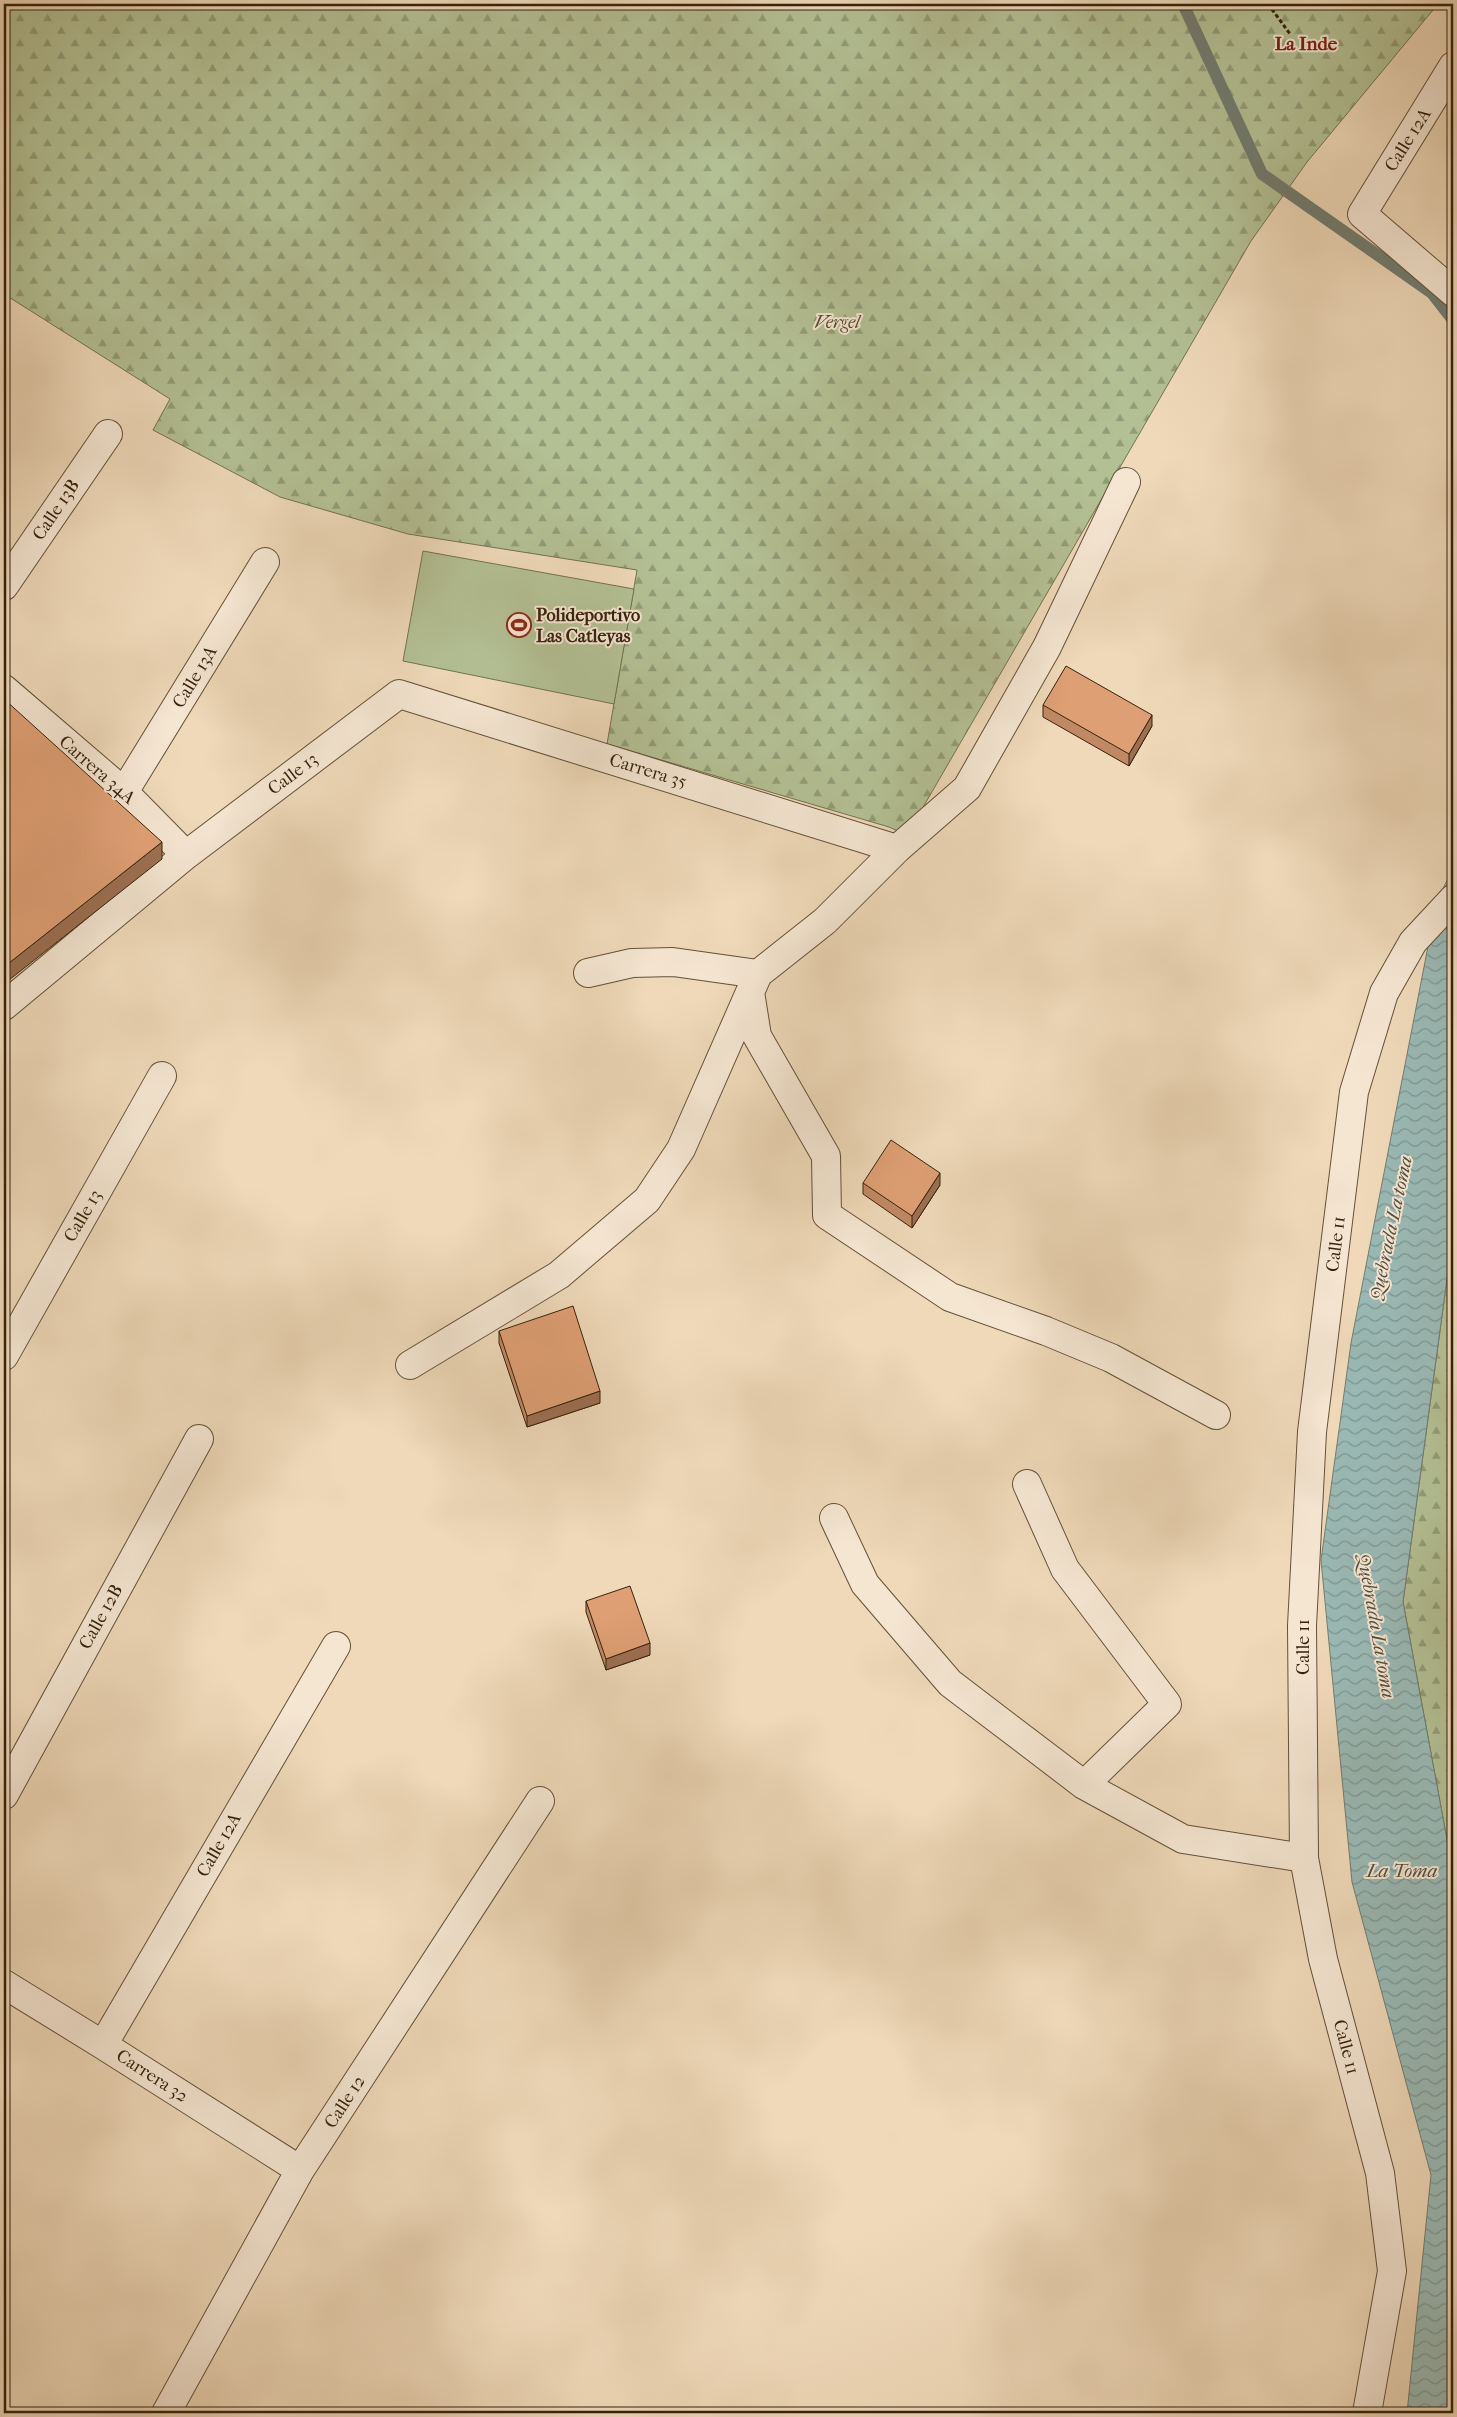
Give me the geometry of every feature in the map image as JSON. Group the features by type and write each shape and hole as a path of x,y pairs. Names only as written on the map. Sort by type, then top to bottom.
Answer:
{"street":[{"name":"Calle 12A","path":"1453,66 1362,214 1453,292"},
{"name":"Calle 13B","path":"4,586 108,434"},
{"path":"410,1365 559,1275 647,1200 681,1149 754,983 825,921 896,849 967,788 1047,647 1126,482"},
{"name":"Calle 13A","path":"124,792 265,562"},
{"name":"Carrera 34A","path":"4,689 124,792 186,855"},
{"name":"Carrera 35","path":"399,694 896,849"},
{"name":"Calle 13","path":"186,855 399,694"},
{"path":"4,1006 186,855"},
{"name":"Calle 11","path":"1367,2413 1392,2271 1380,2174 1323,1959 1304,1858 1302,1626 1312,1432 1354,1092 1384,993 1413,942 1453,899"},
{"path":"588,973 632,963 672,962 754,983"},
{"path":"754,983 758,1036 826,1156 828,1215 950,1297 1046,1331 1111,1358 1216,1415"},
{"name":"Calle 13","path":"4,1356 162,1076"},
{"name":"Calle 12B","path":"4,1795 199,1439"},
{"path":"1027,1484 1065,1569 1167,1704 1084,1785"},
{"path":"834,1518 865,1584 950,1683 1084,1785 1183,1839 1304,1858"},
{"name":"Calle 12A","path":"103,2045 336,1646"},
{"name":"Calle 12","path":"166,2413 300,2170 540,1801"},
{"name":"Carrera 32","path":"4,1984 300,2170"}],"path":[{"path":"1268,4 1290,34"}],"green space":[{"name":"Vergel","path":"4,4 1438,4 1307,162 1251,241 907,835 889,827 607,744 637,570 408,534 280,497 153,430 170,399 4,294"},
{"name":"Polideportivo Las Catleyas","path":"423,551 634,589 614,704 403,661"},
{"path":"1453,1235 1453,1872 1403,1602"}],"water":[{"name":"La Toma","path":"1453,869 1453,1235 1403,1602 1453,1872 1453,2413 1407,2413 1431,2175 1352,1882 1321,1560 1351,1343 1437,900"}],"building":[{"path":"1066,666 1152,715 1129,754 1043,705"},
{"path":"4,699 162,842 4,967"},
{"path":"891,1140 940,1173 912,1216 863,1183"},
{"path":"573,1306 600,1391 527,1416 499,1331"},
{"path":"630,1586 650,1643 606,1659 586,1601"}],"waterway":[{"path":"1183,4 1262,174 1432,293 1453,320"}],"place":[{"name":"Polideportivo Las Catleyas","path":"519,625"}],"district":[{"name":"La Inde","path":"1306,44"}],"water label":[{"name":"Quebrada La toma","path":"1391,1228"},
{"name":"Quebrada La toma","path":"1376,1626"}]}
